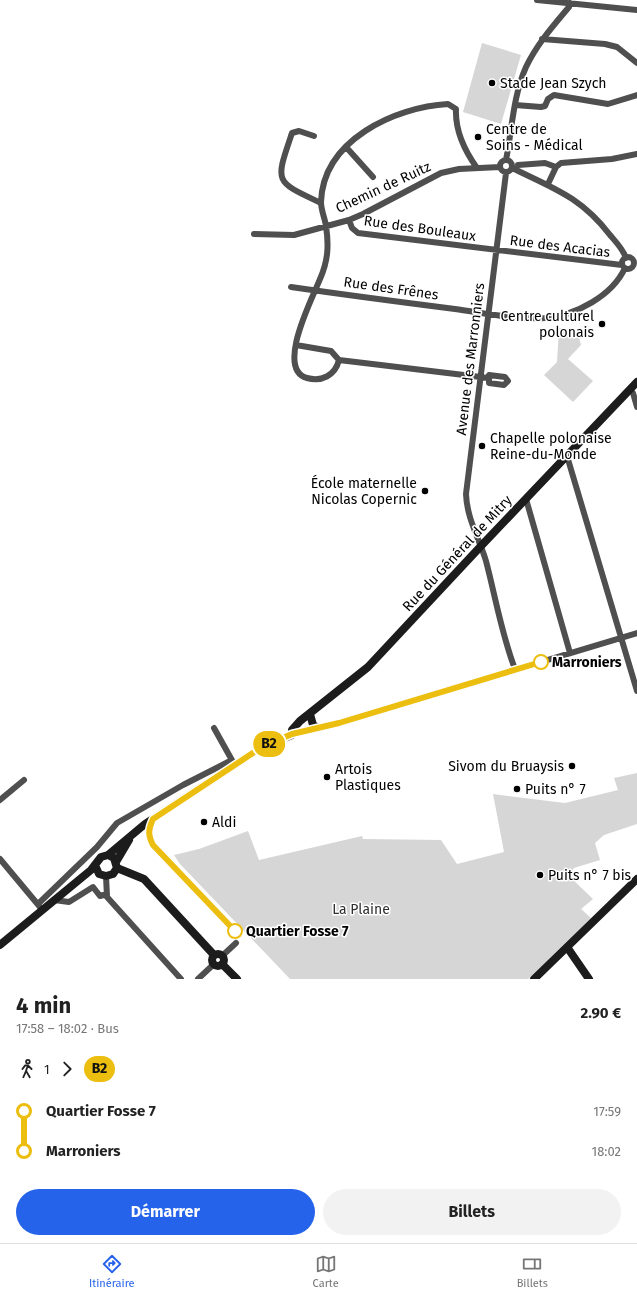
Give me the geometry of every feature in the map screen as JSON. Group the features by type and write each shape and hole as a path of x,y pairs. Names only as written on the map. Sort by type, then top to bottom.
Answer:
{"street":[{"path":"537,0 637,10"},
{"path":"512,168 506,173 502,171 500,167 502,162 506,160 515,105 526,68 542,39 569,7 570,3"},
{"path":"542,39 605,44 617,47 637,63"},
{"path":"515,105 545,106 548,99 554,95 613,104 637,95"},
{"path":"339,360 334,371 328,377 319,380 305,378 295,366 294,359 301,323 316,290 328,256 326,226 321,203 328,173 346,146 374,126 412,109 448,104 456,109 456,120 460,137 477,168"},
{"path":"314,136 299,131 292,133 280,168 282,179 290,188 321,203"},
{"path":"346,146 373,177"},
{"path":"548,184 556,167 565,162 612,159 637,154"},
{"path":"506,160 511,163 512,168 548,184 585,206 634,263 627,267"},
{"path":"518,165 545,163 556,167"},
{"name":"Chemin de Ruitz","path":"254,234 294,235 348,220 441,173 477,168 500,167"},
{"name":"Avenue des Marronniers","path":"506,173 479,378 466,504 473,530 481,546 515,669"},
{"name":"Rue des Bouleaux","path":"348,220 352,228 358,233 496,250"},
{"name":"Rue des Acacias","path":"496,250 627,267"},
{"name":"Rue des Frênes","path":"292,287 488,313 531,318 546,318 579,309 607,292 615,284 627,267 623,261 637,254"},
{"path":"627,267 637,272"},
{"path":"296,345 331,351 339,360 489,378"},
{"name":"Rue du Général de Mitry","path":"292,734 292,730 295,726 368,667 637,382"},
{"path":"630,390 633,393 637,407"},
{"path":"566,456 637,691"},
{"path":"526,499 570,653"},
{"path":"40,907 54,900 68,889 100,857 108,855 149,822 234,763 262,747 292,734 318,728 637,633"},
{"path":"310,714 313,725 318,728"},
{"path":"214,728 234,763"},
{"path":"0,945 40,907 112,832 113,827 117,823 183,785 234,763"},
{"path":"0,800 24,780"},
{"path":"68,889 103,875 113,874 131,835"},
{"path":"91,853 103,875 106,894 112,903 181,979"},
{"path":"108,855 114,858 117,865 144,879 236,979"},
{"path":"0,859 40,907"},
{"path":"534,979 637,879"},
{"path":"54,900 69,902 93,887 100,896 106,894"},
{"path":"198,979 236,943"},
{"path":"567,947 589,979"}],"green space":[{"name":"Stade Jean Szych","path":"482,43 521,55 501,124 463,112"},
{"path":"559,328 577,330 581,345 568,359 593,381 573,402 544,375 557,362"},
{"name":"La Plaine","path":"637,773 637,824 604,835 595,843 600,860 574,868 569,876 593,899 581,909 591,918 528,979 290,979 180,864 174,855 199,849 248,831 259,860 362,836 363,839 441,840 457,864 504,852 493,794 565,803 618,790 614,778"}],"bus line":[{"name":"B2","path":"235,931 153,845 149,838 148,830 153,819 262,747 277,740 292,734 326,727 541,662"}],"place":[{"name":"Stade Jean Szych","path":"492,83"},
{"name":"Centre de Soins - Médical","path":"478,137"},
{"name":"Centre culturel polonais","path":"602,324"},
{"name":"Chapelle polonaise Reine-du-Monde","path":"482,446"},
{"name":"École maternelle Nicolas Copernic","path":"425,491"},
{"name":"Marroniers","path":"541,662"},
{"name":"Sivom du Bruaysis","path":"572,766"},
{"name":"Artois Plastiques","path":"327,777"},
{"name":"Puits n° 7","path":"517,789"},
{"name":"Aldi","path":"204,822"},
{"name":"Puits n° 7 bis","path":"540,875"},
{"name":"Quartier Fosse 7","path":"235,931"}]}
